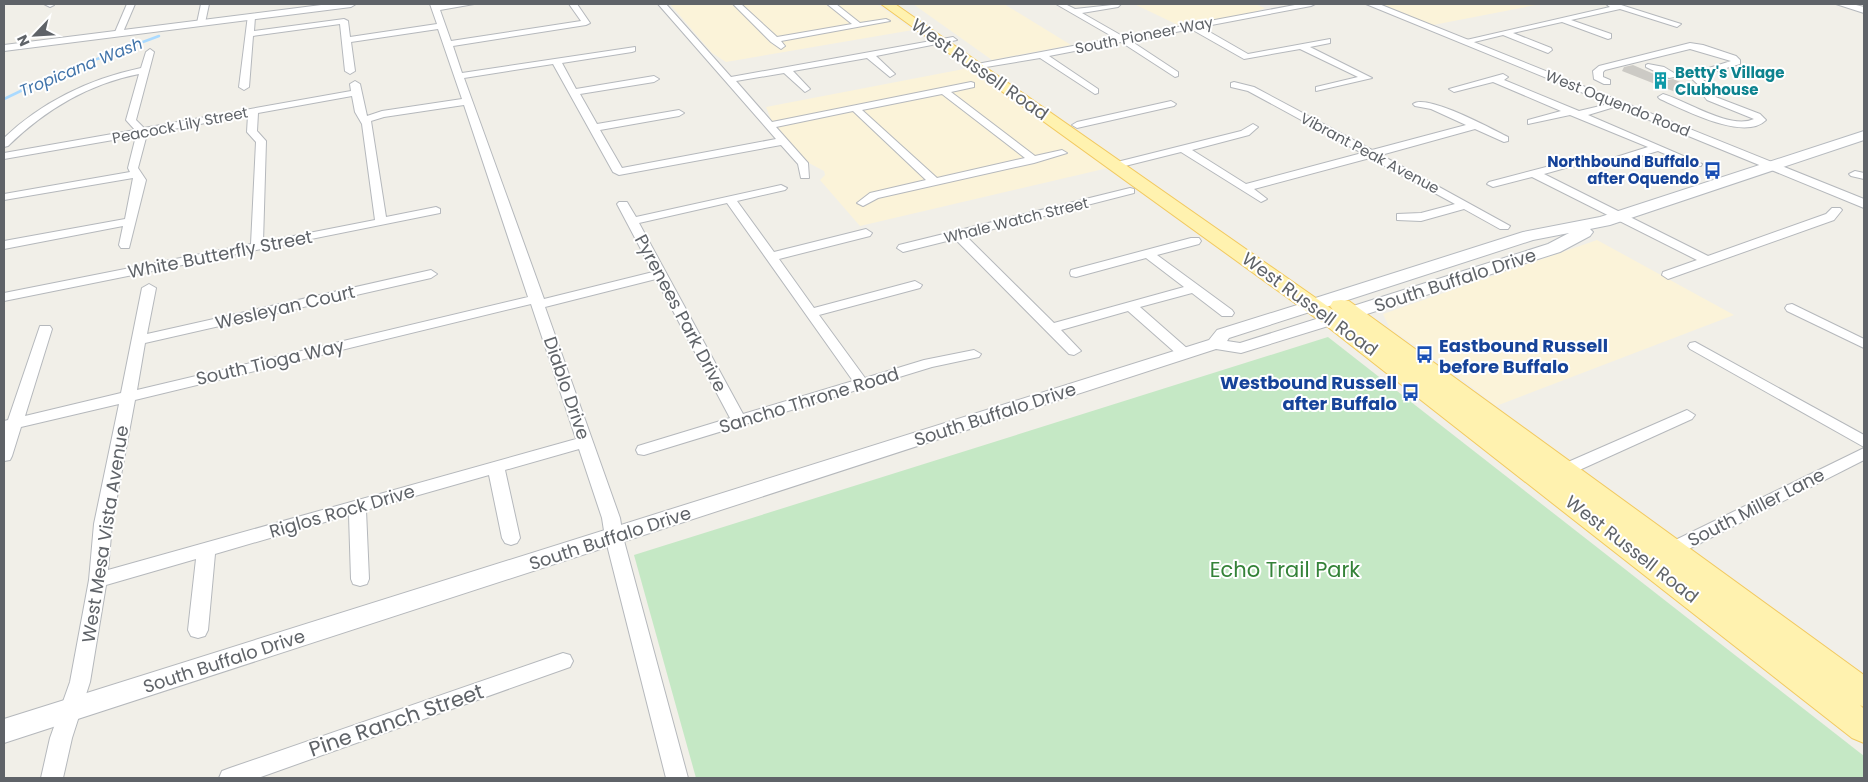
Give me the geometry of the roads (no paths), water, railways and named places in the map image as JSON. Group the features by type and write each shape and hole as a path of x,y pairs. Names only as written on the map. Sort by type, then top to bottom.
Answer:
{"main road":[{"name":"West Russell Road","path":"887,4 947,41 1332,309 1660,555 1864,693"},
{"name":"West Russell Road","path":"901,4 947,41"},
{"name":"West Russell Road","path":"983,66 1077,125 1124,163"},
{"name":"South Buffalo Drive","path":"1332,309 1554,248 1612,218 1864,135"},
{"name":"West Russell Road","path":"1660,555 1864,728"}],"street":[{"path":"119,32 130,4"},
{"path":"201,23 205,4"},
{"path":"4,48 351,4"},
{"path":"435,6 470,4"},
{"path":"448,44 586,24 573,4"},
{"path":"662,4 803,163 805,176"},
{"path":"737,4 784,48"},
{"path":"831,4 859,26"},
{"path":"1060,4 1122,39 1175,74"},
{"name":"South Pioneer Way","path":"983,66 1310,4"},
{"name":"West Oquendo Road","path":"1371,4 1864,204"},
{"path":"1609,4 1677,24"},
{"path":"1841,4 1864,10"},
{"path":"1074,12 1118,5"},
{"name":"Diablo Drive","path":"435,6 611,518 614,537 677,778"},
{"path":"1466,41 1620,7"},
{"path":"244,87 251,17"},
{"path":"1563,20 1608,36"},
{"path":"249,34 344,21 350,71"},
{"path":"774,40 886,22"},
{"path":"346,40 442,26"},
{"path":"1192,26 1247,57 1327,40"},
{"path":"1504,33 1548,50"},
{"path":"728,80 947,41"},
{"path":"1301,46 1367,78 1319,89"},
{"path":"1607,82 1599,79 1597,74 1602,68 1690,46 1700,47 1737,62 1695,74 1694,76 1711,92 1708,95 1710,98 1756,116 1761,120 1742,125 1731,123 1663,97"},
{"path":"460,76 632,48"},
{"path":"125,246 140,180 133,168 142,132 130,120 150,52"},
{"path":"1040,54 1095,91"},
{"path":"869,55 890,74"},
{"path":"556,61 619,172 784,141"},
{"path":"4,144 32,119 62,100 108,79 145,70"},
{"path":"786,70 805,89"},
{"path":"1454,89 1507,76"},
{"path":"574,92 654,79"},
{"path":"1494,79 1697,164"},
{"name":"Vibrant Peak Avenue","path":"1234,85 1251,88 1504,226"},
{"path":"770,125 972,86"},
{"name":"Peacock Lily Street","path":"4,156 142,132 355,88 360,112 364,120"},
{"path":"944,91 1034,160"},
{"path":"381,222 364,120 454,106 468,101"},
{"path":"1532,122 1618,103"},
{"path":"1077,125 1171,104"},
{"path":"1418,104 1433,106 1504,140"},
{"path":"856,108 935,182"},
{"path":"253,110 252,132 261,141 257,247"},
{"path":"594,128 679,113"},
{"path":"1246,188 1475,126"},
{"path":"1124,163 1245,132 1253,127"},
{"path":"1182,148 1261,199"},
{"path":"1617,160 1658,148"},
{"path":"863,203 874,195 1062,153"},
{"path":"1493,184 1569,164 1588,163"},
{"path":"1533,173 1612,218 1708,261"},
{"path":"4,197 136,174"},
{"path":"632,221 781,188"},
{"name":"Whale Watch Street","path":"903,248 1130,191"},
{"path":"730,200 862,384"},
{"name":"Pyrenees Park Drive","path":"623,204 739,421"},
{"path":"1401,217 1421,217 1466,205"},
{"path":"1668,275 1830,218 1836,210"},
{"name":"White Butterfly Street","path":"4,298 151,277 257,247 436,211"},
{"path":"4,245 131,221"},
{"path":"771,257 866,233"},
{"path":"957,234 1074,352"},
{"path":"1076,273 1195,241"},
{"path":"1148,254 1227,313"},
{"name":"Wesleyan Court","path":"139,340 431,274"},
{"name":"South Tioga Way","path":"9,425 660,274"},
{"name":"West Mesa Vista Avenue","path":"52,778 80,682 98,580 103,524 151,277"},
{"path":"811,313 914,285"},
{"path":"1051,328 1194,288"},
{"path":"1125,308 1178,355"},
{"path":"1792,308 1864,344"},
{"name":"South Buffalo Drive","path":"1215,344 1223,334 1332,309"},
{"name":"South Buffalo Drive","path":"4,731 1178,355 1215,344 1241,348 1332,309"},
{"path":"4,456 9,425 45,329"},
{"path":"1695,346 1864,442"},
{"name":"Sancho Throne Road","path":"644,450 929,363 974,354"},
{"path":"1553,475 1687,415"},
{"name":"Riglos Rock Drive","path":"98,580 585,442"},
{"name":"South Miller Lane","path":"1660,555 1864,453"},
{"path":"496,468 511,538"},
{"path":"357,507 360,579"},
{"path":"198,630 206,550"},
{"name":"Pine Ranch Street","path":"230,778 563,661"}],"waterway":[{"name":"Tropicana Wash","path":"4,99 54,75 159,36"}],"place":[{"name":"Betty's Village Clubhouse","path":"1661,81"},
{"name":"Northbound Buffalo after Oquendo","path":"1713,170"},
{"name":"Eastbound Russell before Buffalo","path":"1425,355"},
{"name":"Westbound Russell after Buffalo","path":"1411,392"}],"park label":[{"name":"Echo Trail Park","path":"1285,569"}]}
